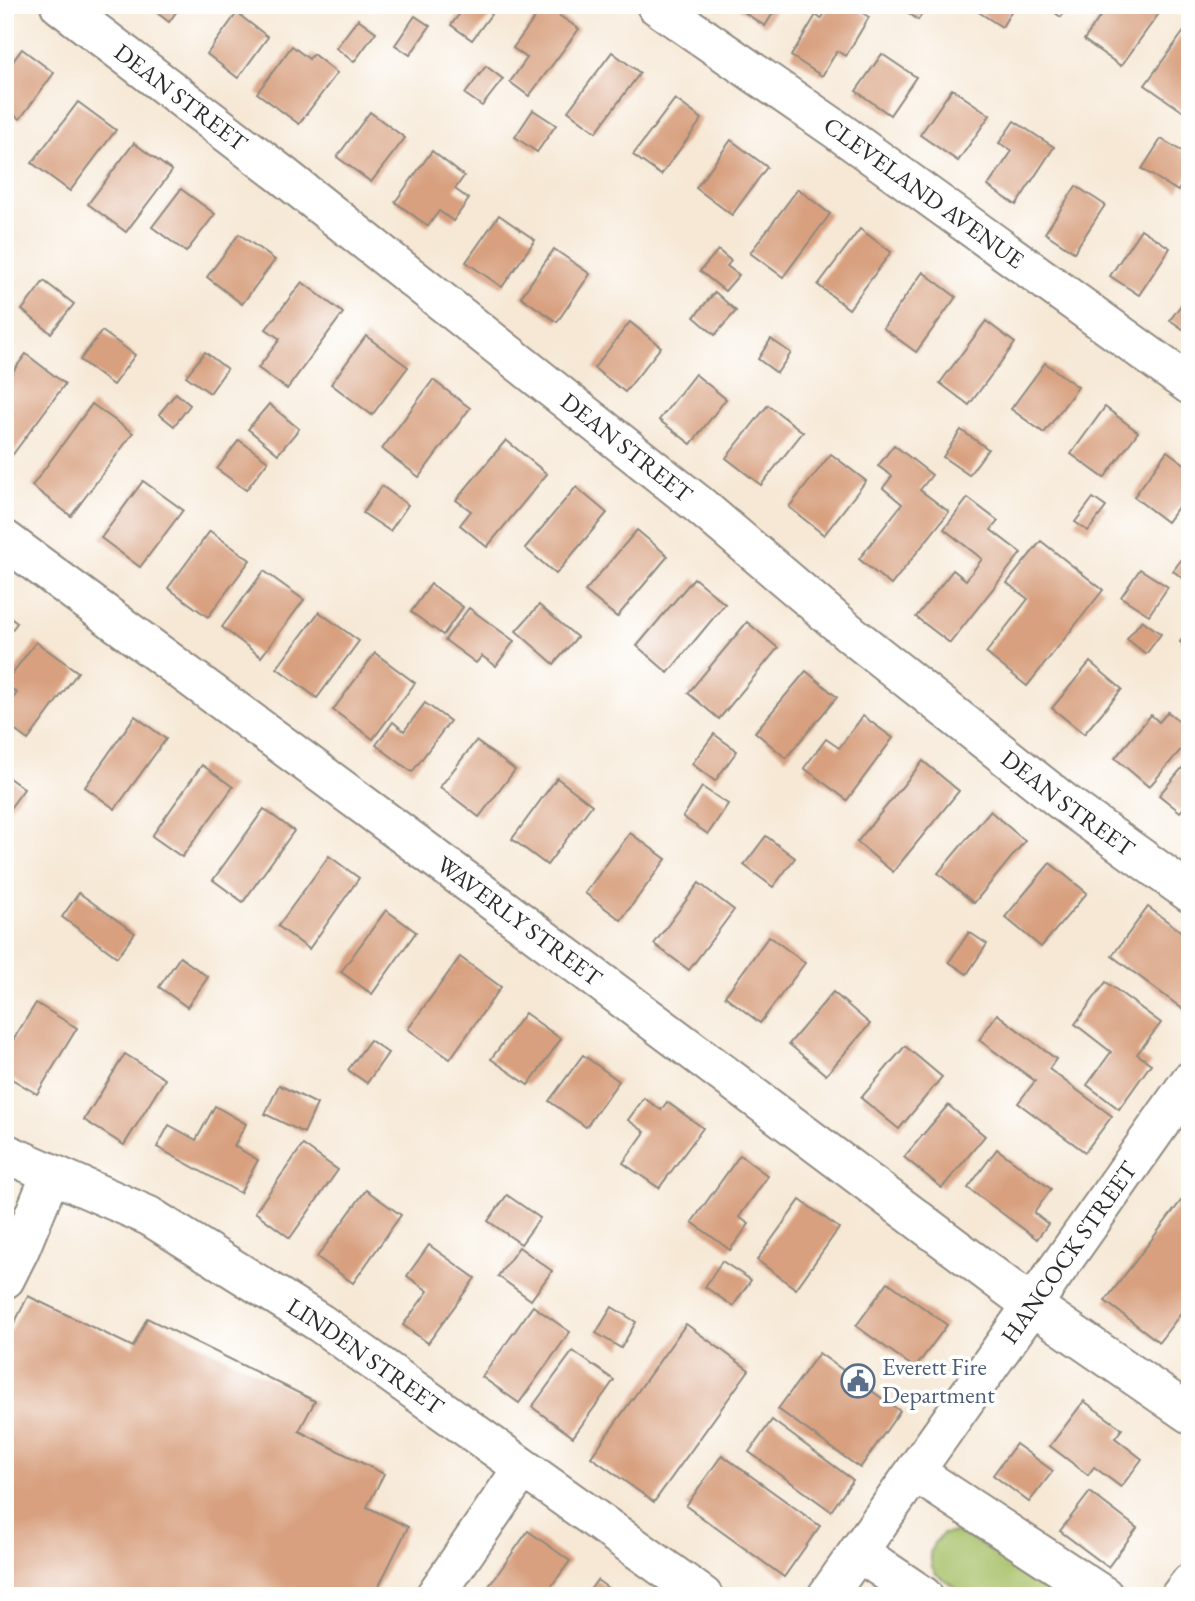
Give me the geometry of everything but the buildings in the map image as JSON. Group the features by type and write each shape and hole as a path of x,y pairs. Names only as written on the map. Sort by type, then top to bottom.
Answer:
{"street":[{"name":"DEAN STREET","path":"61,5 281,174 699,505 852,635 1062,801 1190,893"},
{"name":"CLEVELAND AVENUE","path":"656,5 836,130 1190,385"},
{"name":"WAVERLY STREET","path":"5,540 454,872 1032,1306 1190,1414"},
{"name":"HANCOCK STREET","path":"827,1596 1190,1081"},
{"name":"LINDEN STREET","path":"5,1153 149,1216 320,1323 703,1596"},
{"path":"5,1279 51,1174"},
{"path":"435,1596 522,1469"},
{"path":"915,1472 1104,1596"},
{"path":"858,1552 923,1596"},
{"path":"1180,1596 1190,1583"}],"green space":[{"path":"958,1532 1058,1596 968,1596 936,1574 932,1567 930,1553 934,1543 943,1534"}],"place":[{"name":"Everett Fire Department","path":"858,1381"}]}
